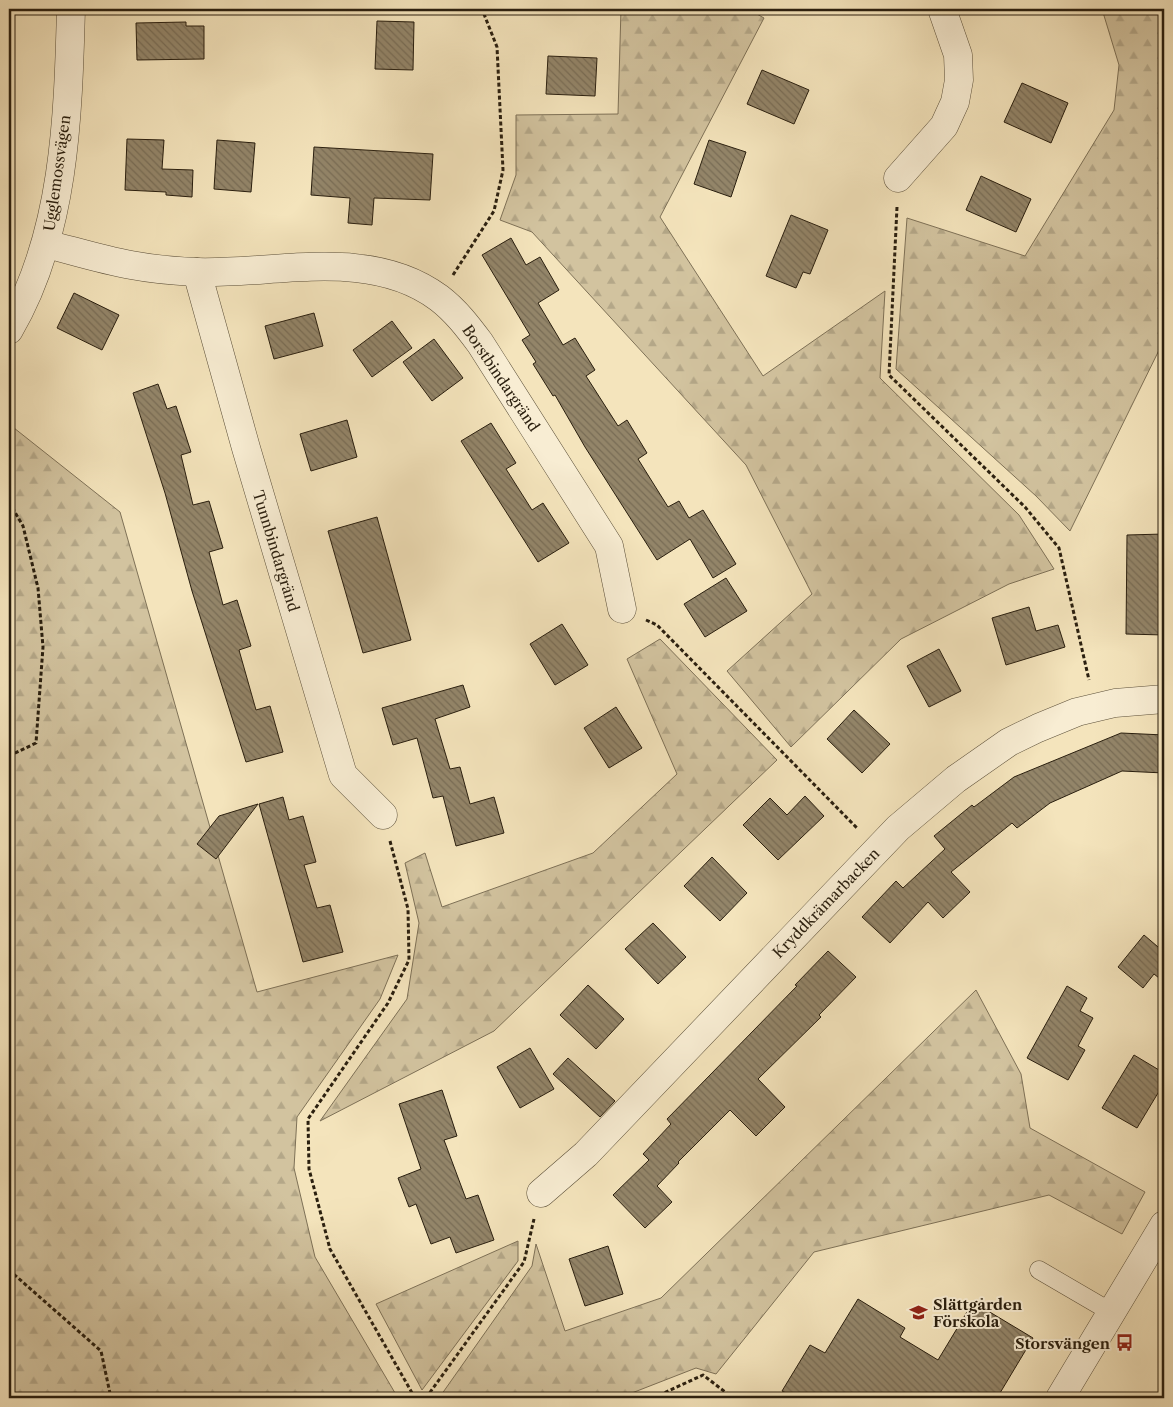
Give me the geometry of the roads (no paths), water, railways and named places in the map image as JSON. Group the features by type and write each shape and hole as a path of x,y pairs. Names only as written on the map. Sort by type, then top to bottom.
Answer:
{"street":[{"name":"Ugglemossvägen","path":"9,330 30,286 46,244 52,219 64,140 71,9"},
{"path":"898,178 944,126 955,102 959,80 958,55 942,9"},
{"name":"Borstbindargränd","path":"46,244 130,265 162,270 227,272 301,267 352,267 397,277 438,298 456,314 480,343 609,546 622,609"},
{"name":"Tunnbindargränd","path":"197,272 246,448 343,775 384,815"},
{"name":"Kryddkrämarbacken","path":"541,1193 586,1154 921,807 956,779 1009,742 1077,712 1136,700 1164,699"},
{"path":"1060,1398 1164,1225"}],"lane":[{"path":"1039,1270 1111,1312"}],"place":[{"name":"Slättgården Förskola","path":"919,1313"},
{"name":"Storsvängen","path":"1124,1343"}]}
